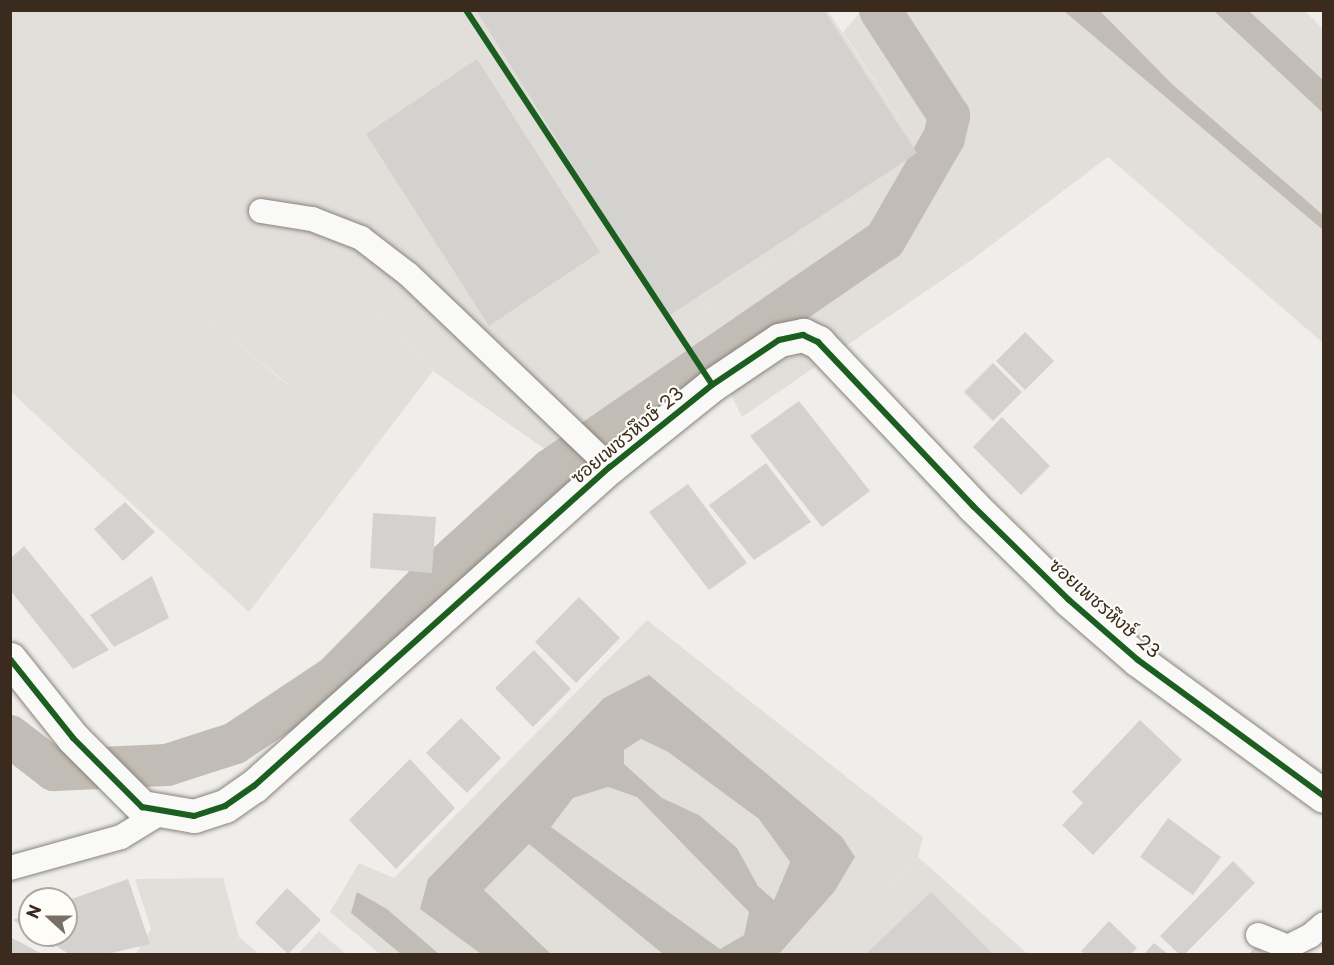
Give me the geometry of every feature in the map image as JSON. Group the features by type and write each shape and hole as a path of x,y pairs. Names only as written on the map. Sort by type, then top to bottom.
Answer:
{"street":[{"name":"ซอยเพชรหึงษ์ 23","path":"10,659 73,738 142,807 194,816 225,806 254,786 610,467 712,385 779,340 803,335 818,342 1069,600 1138,660 1323,796"}],"lane":[{"path":"261,211 312,219 362,238 408,274 610,467"},
{"path":"10,868 121,837 162,812"},
{"path":"1258,934 1287,947 1310,936 1323,924"}],"shaded area":[{"path":"1304,10 1323,29 1323,343 1108,157 970,261 742,417 693,319 921,152 843,32 861,11"},
{"path":"10,11 37,11 80,132 192,179 138,263 287,384 382,315 433,371 249,612 11,392"},
{"path":"37,11 828,11 921,152 693,319 705,344 552,454 433,371 382,315 288,384 137,263 191,179 80,132"},
{"path":"1064,11 1100,11 1173,85 1323,215 1323,230"},
{"path":"1214,11 1249,11 1323,80 1323,113"},
{"path":"647,620 923,837 918,857 828,954 779,954 834,892 649,675 420,909 481,954 439,954 387,909 352,913 401,954 380,954 330,912 359,863 394,878"},
{"path":"649,675 842,837 855,857 834,892 779,954 663,954 529,844 484,890 551,954 481,954 420,909 428,879 604,698","holes":["641,739 668,752 759,819 790,862 774,900 758,886 737,848 699,815 662,798 624,764 624,750","608,787 637,797 749,912 744,935 720,949 551,827 573,798"]},
{"path":"641,739 668,752 759,819 790,862 774,900 758,886 737,848 699,815 662,798 624,764 624,750"},
{"path":"608,787 637,797 749,912 744,935 720,949 551,827 573,798"},
{"path":"529,844 663,954 551,954 484,890"},
{"path":"918,857 1028,954 828,954"},
{"path":"223,878 239,937 259,954 136,954 151,929 135,879"},
{"path":"357,892 387,909 439,954 401,954 351,913"},
{"path":"319,931 346,954 298,954"}],"building":[{"path":"476,10 824,10 917,153 667,317"},
{"path":"477,59 600,252 489,326 366,134"},
{"path":"1025,332 1054,361 1025,390 996,361"},
{"path":"993,363 1022,392 993,421 964,392"},
{"path":"799,401 870,491 822,527 750,436"},
{"path":"1002,417 1050,466 1021,495 973,447"},
{"path":"766,463 811,522 754,560 709,505"},
{"path":"688,484 747,563 709,590 649,512"},
{"path":"125,502 155,532 123,561 94,529"},
{"path":"373,513 436,517 432,573 370,568"},
{"path":"24,546 109,650 73,669 10,590 10,559"},
{"path":"152,576 169,618 114,647 90,615"},
{"path":"579,597 620,638 576,683 535,642"},
{"path":"534,650 571,689 533,727 495,688"},
{"path":"461,718 501,758 467,793 426,753"},
{"path":"1140,720 1182,760 1093,855 1062,825 1083,803 1072,792"},
{"path":"410,759 455,808 396,869 349,820"},
{"path":"1168,818 1221,857 1193,895 1140,857"},
{"path":"1233,861 1255,883 1185,954 1179,954 1160,936"},
{"path":"128,879 150,944 107,954 69,954 58,947 78,947 78,897"},
{"path":"287,888 321,920 288,954 255,923"},
{"path":"931,892 993,954 866,954"},
{"path":"1109,921 1137,948 1131,954 1085,954 1081,951"},
{"path":"10,937 18,941 18,947 29,947 42,954 10,954"},
{"path":"1154,943 1168,954 1144,954"},
{"path":"1256,946 1265,954 1249,954"}],"waterway":[{"path":"10,736 54,770 167,765 235,743 334,677 437,573 550,470 885,240 944,138 949,116 880,10"}],"cycle path":[{"path":"466,10 712,385"},
{"path":"10,659 73,738 142,807 194,816 225,806 254,786 610,467 712,385 779,340 803,335 818,342 973,506 1069,600 1138,660 1324,796"}]}
